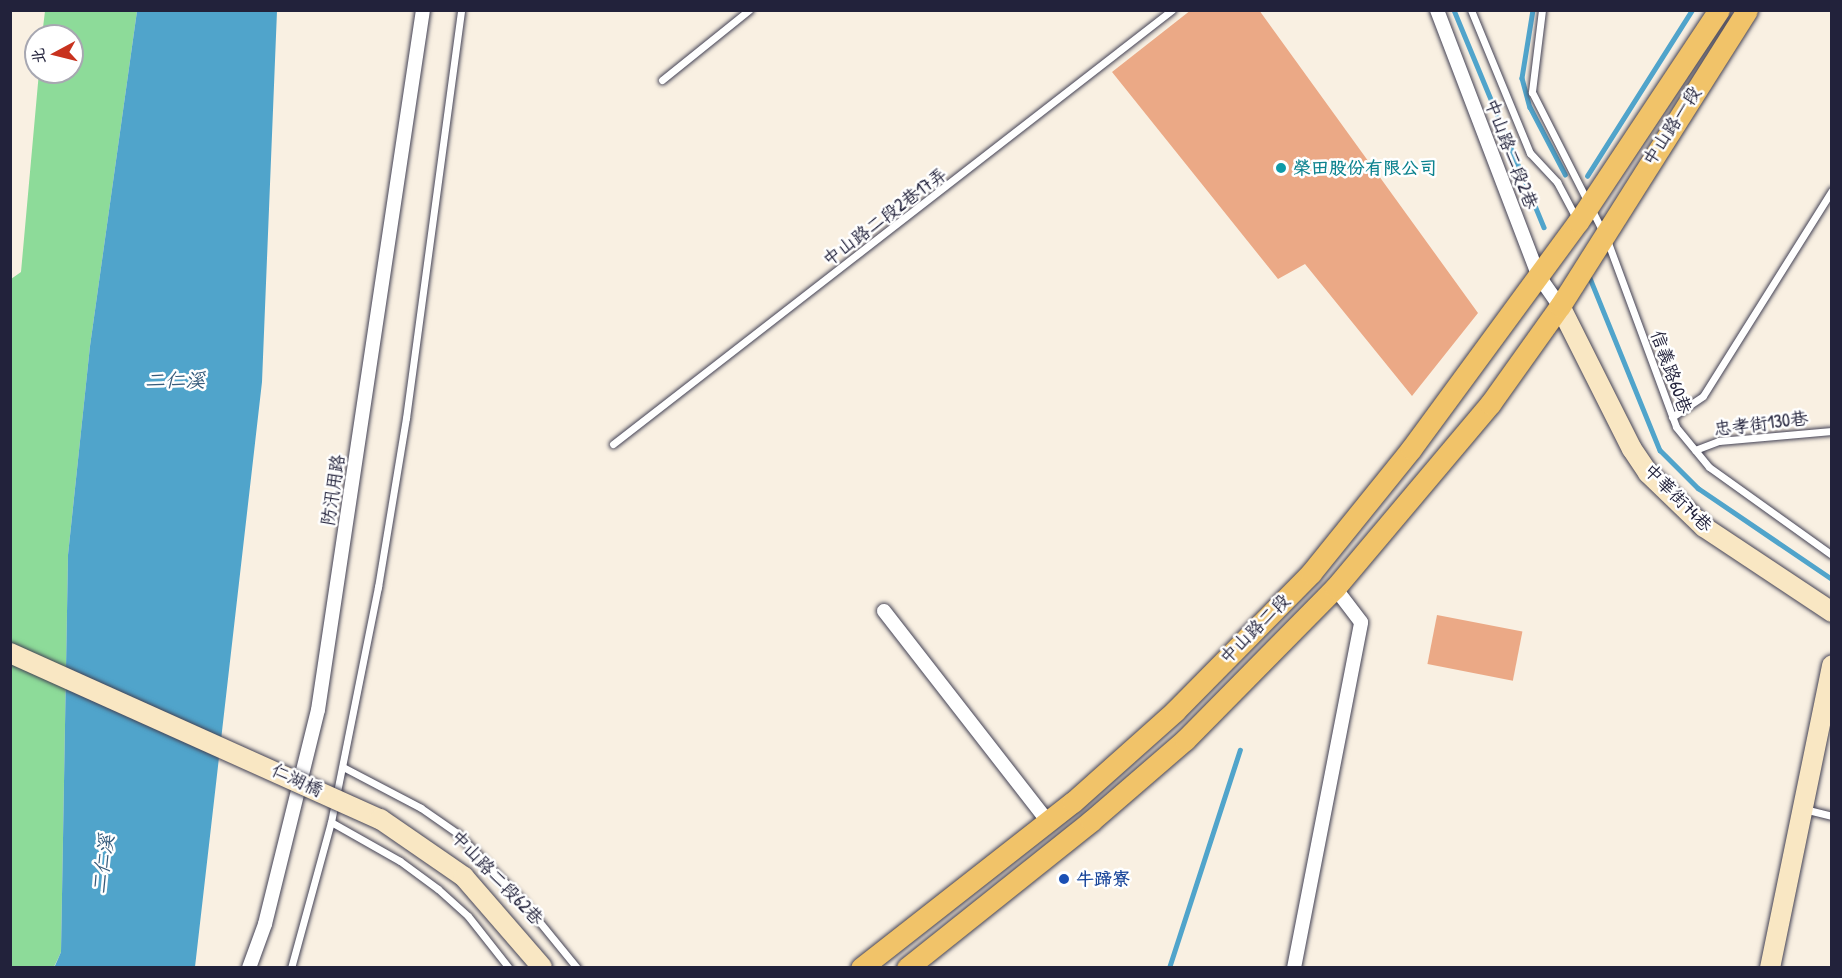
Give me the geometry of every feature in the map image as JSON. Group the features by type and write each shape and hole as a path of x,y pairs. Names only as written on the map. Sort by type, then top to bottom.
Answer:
{"main road":[{"name":"中山路一段","path":"1584,214 1719,10"},
{"name":"中山路一段","path":"1600,237 1747,10"},
{"name":"中山路二段","path":"861,968 1048,822 1175,711 1311,573 1411,449 1584,214"},
{"name":"中山路二段","path":"907,968 1092,821 1185,740 1335,588 1490,404 1560,306 1600,237"}],"street":[{"name":"防汛用路","path":"249,968 265,924 318,710 423,10"},
{"name":"中山路二段2巷","path":"1437,10 1542,269 1560,306"},
{"name":"中華街74巷","path":"1560,306 1632,449 1648,473 1704,528 1832,612"},
{"path":"1294,968 1361,622 1335,588"},
{"path":"884,611 1048,822"},
{"name":"仁湖橋","path":"10,653 380,819 464,877 542,967"},
{"path":"1770,968 1832,665"}],"lane":[{"path":"291,968 331,822 343,767 406,418 461,10"},
{"path":"662,80 749,10"},
{"name":"中山路二段2巷17弄","path":"613,444 1172,10"},
{"path":"1471,10 1530,153 1584,214"},
{"path":"1542,10 1532,92 1584,214"},
{"path":"1672,417 1702,396 1832,190"},
{"name":"信義路60巷","path":"1584,214 1600,237 1672,417 1695,450 1709,466 1832,555"},
{"name":"忠孝街130巷","path":"1695,450 1719,441 1832,431"},
{"name":"中山路二段62巷","path":"343,767 421,808 457,833 520,898 577,968"},
{"path":"1802,809 1832,816"},
{"path":"331,822 400,861 438,889 468,916 509,968"}],"green space":[{"path":"45,11 137,11 90,346 68,555 61,952 54,967 11,968 11,279 21,272 38,84 84,84 84,24 43,24"}],"water":[{"name":"二仁溪","path":"137,11 277,11 262,382 195,967 54,968 61,952 68,555 90,346"}],"building":[{"name":"榮田股份有限公司","path":"1191,10 1259,10 1478,313 1412,396 1305,264 1278,279 1112,72"},
{"path":"1437,615 1522,632 1513,681 1427,664"}],"waterway":[{"path":"1454,10 1544,227"},
{"path":"1533,10 1522,78 1530,107 1565,174"},
{"path":"1587,176 1692,10"},
{"path":"1590,278 1660,450 1698,488 1832,579"},
{"path":"1169,968 1240,750"}],"place":[{"name":"榮田股份有限公司","path":"1281,168"},
{"name":"牛蹄寮","path":"1064,879"}]}
